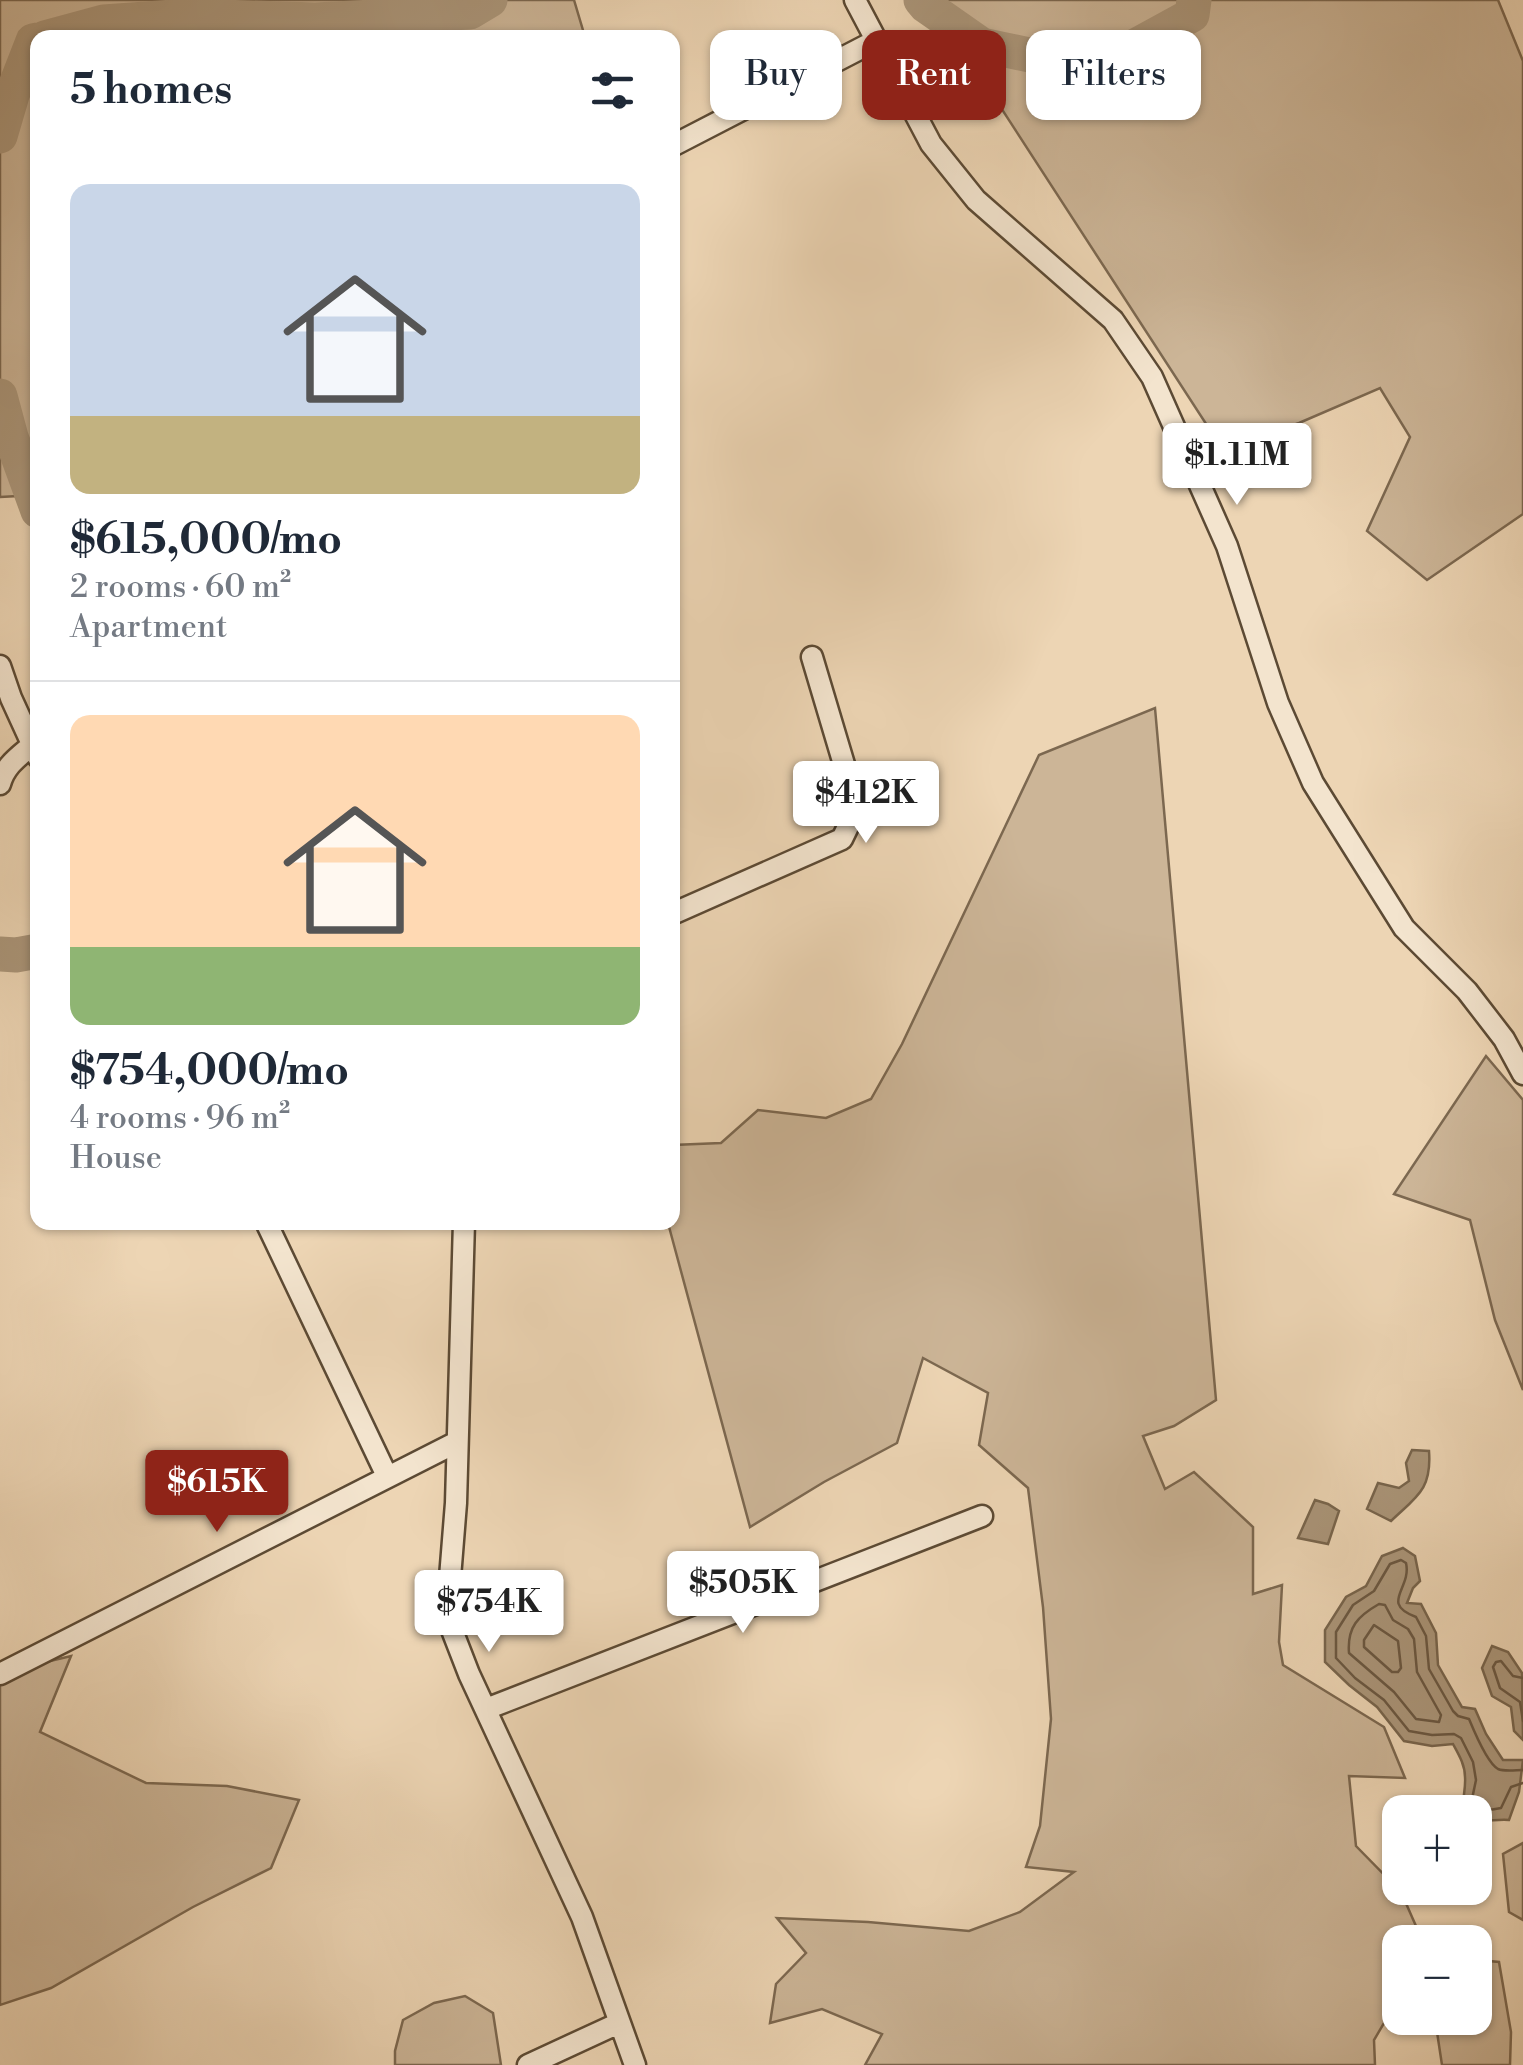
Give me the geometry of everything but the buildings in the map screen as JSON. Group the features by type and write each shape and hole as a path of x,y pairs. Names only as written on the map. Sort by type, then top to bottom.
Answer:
{"street":[{"path":"855,0 870,30"},
{"path":"680,142 862,48"},
{"path":"918,120 931,144 976,200 1113,320 1152,377 1227,546 1278,703 1313,783 1404,928 1467,992 1504,1039 1523,1074"},
{"path":"680,910 842,838 857,808 812,657"},
{"path":"0,666 30,742"},
{"path":"0,784 10,763 30,754"},
{"path":"270,1230 388,1476"},
{"path":"464,1230 450,1625 582,1918 635,2065"},
{"path":"0,1674 457,1442"},
{"path":"486,1709 982,1516"},
{"path":"528,2065 619,2024"}],"shaded area":[{"path":"0,0 574,0 583,30 30,30 30,495 0,497"},
{"path":"931,0 1498,0 1523,61 1523,514 1427,580 1367,531 1410,437 1380,388 1223,450 1006,116 1006,30 950,30"},
{"path":"1155,708 1216,1400 1174,1426 1143,1436 1165,1489 1194,1472 1253,1527 1253,1594 1282,1585 1279,1642 1283,1665 1384,1727 1405,1778 1349,1776 1356,1846 1382,1873 1382,1905 1407,1905 1416,1925 1382,1925 1382,2026 1374,2040 1375,2065 865,2065 882,2034 822,2009 770,2023 776,1984 806,1953 777,1918 969,1931 1020,1912 1074,1872 1026,1867 1040,1826 1051,1719 1043,1607 1028,1488 979,1445 988,1393 923,1358 897,1443 750,1527 670,1230 680,1230 680,1145 721,1143 758,1110 826,1118 871,1099 902,1044 1039,755"},
{"path":"1486,1056 1523,1100 1523,1390 1495,1320 1470,1220 1394,1194"},
{"path":"71,1656 40,1732 146,1783 227,1786 299,1800 271,1868 193,1907 51,1988 0,2005 0,1673"},
{"path":"1523,1843 1523,1920 1509,1912 1503,1854"},
{"path":"1492,1961 1499,1962 1511,2032 1510,2065 1442,2065 1437,2035 1492,2035"},
{"path":"465,1996 493,2013 501,2065 395,2065 403,2020 434,2003"}],"water":[{"path":"1412,1450 1429,1451 1428,1475 1415,1499 1391,1521 1367,1509 1378,1483 1399,1488 1409,1481 1406,1463"},
{"path":"1315,1500 1339,1511 1328,1544 1298,1538"},
{"path":"1403,1548 1415,1556 1420,1581 1407,1603 1421,1604 1436,1633 1438,1665 1462,1707 1475,1709 1503,1760 1523,1760 1519,1792 1509,1820 1492,1820 1492,1795 1464,1795 1465,1773 1453,1744 1432,1746 1404,1741 1377,1707 1325,1662 1325,1630 1346,1597 1366,1586 1382,1556"},
{"path":"1492,1646 1508,1652 1522,1673 1523,1740 1514,1731 1511,1707 1492,1696 1482,1668"}],"waterway":[{"path":"74,30 104,22 187,16 315,20 470,12 490,0"},
{"path":"921,0 982,45 1053,60 1126,51 1192,15 1194,0"},
{"path":"0,136 30,49"},
{"path":"0,396 30,489"},
{"path":"0,954 30,952"}]}
